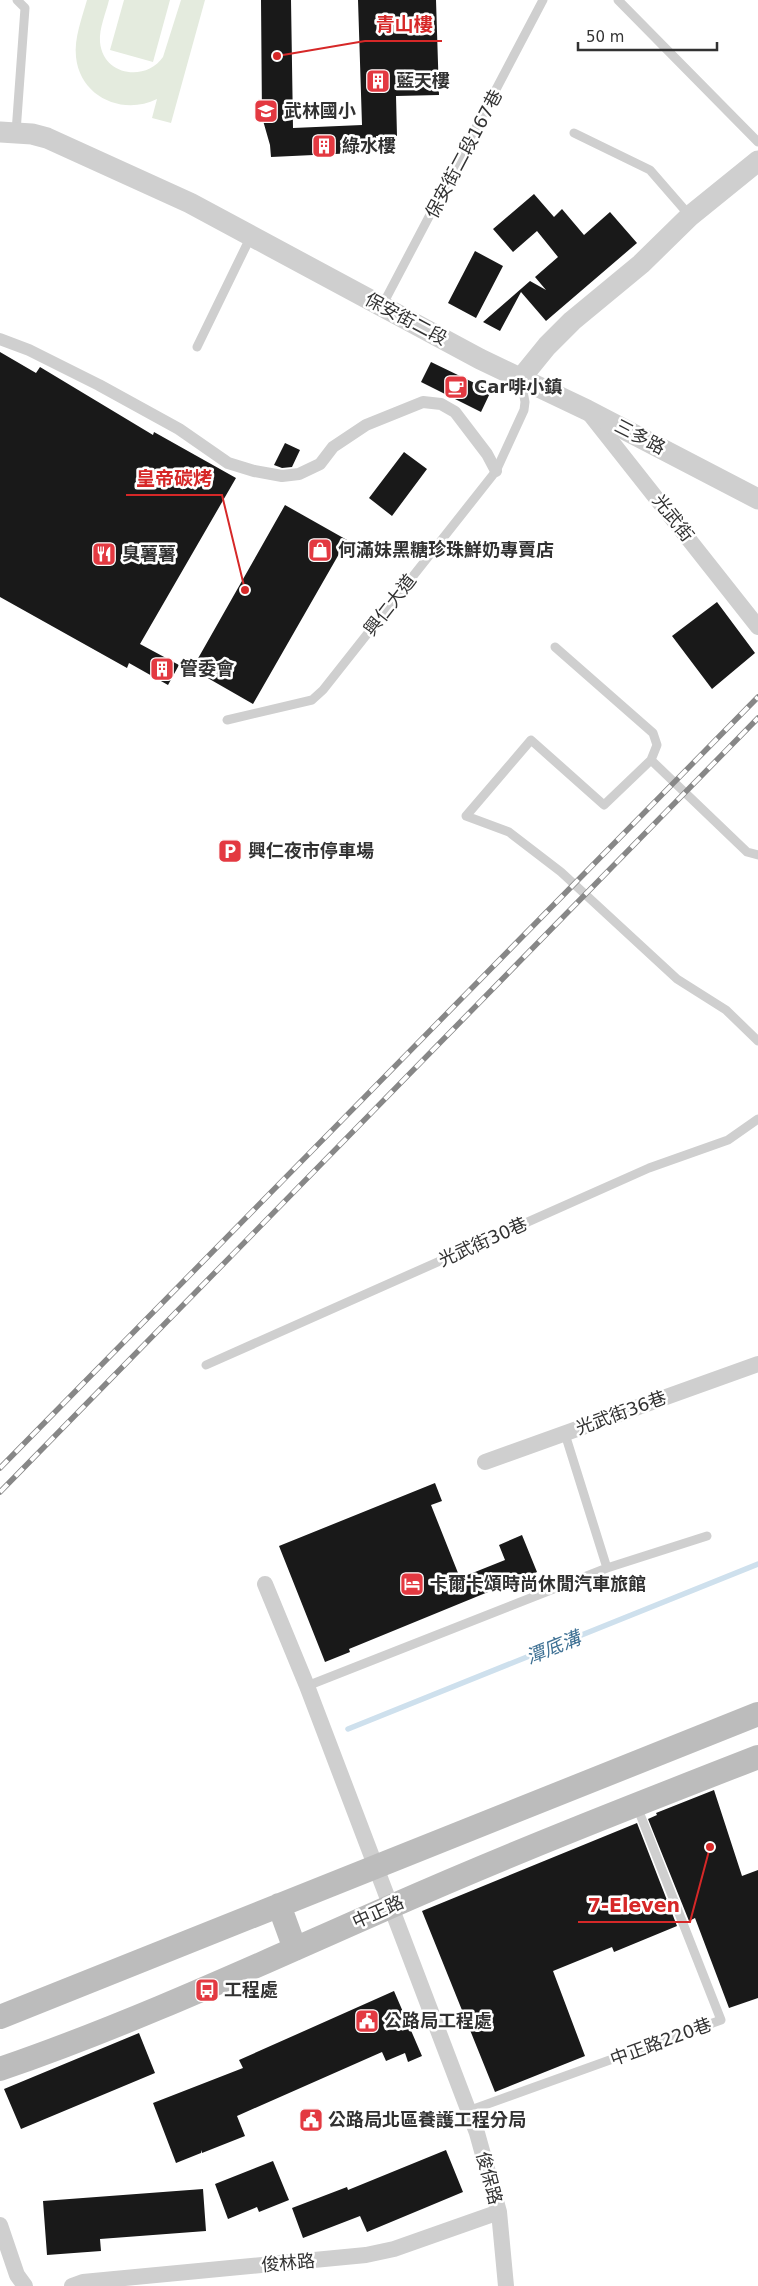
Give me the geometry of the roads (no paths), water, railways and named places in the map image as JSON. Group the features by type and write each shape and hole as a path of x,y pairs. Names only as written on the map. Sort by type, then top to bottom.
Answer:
{"main road":[{"path":"0,2017 278,1904 758,1714"},
{"name":"中正路","path":"0,2069 151,2012 390,1907 636,1804 758,1756"},
{"path":"278,1904 294,1950"}],"street":[{"name":"保安街二段","path":"8,132 47,138 86,154 190,203 480,359 521,378"},
{"path":"521,378 547,346 572,321 641,264 690,216 756,168"},
{"path":"0,339 29,350 179,429 228,463 254,471 282,476 299,474 320,464 333,447 366,425 423,402 441,404 455,412 487,454 496,471"},
{"name":"三多路","path":"521,378 758,498"},
{"name":"光武街","path":"587,410 758,627"},
{"name":"光武街36巷","path":"485,1462 758,1364"},
{"name":"俊保路","path":"265,1584 307,1686 376,1866 486,2164 499,2212 506,2286"},
{"name":"俊林路","path":"72,2286 83,2282 366,2255 394,2249 499,2212"},
{"path":"0,2225 17,2275 25,2286"}],"lane":[{"path":"8,132 25,8 17,0"},
{"name":"保安街二段167巷","path":"382,306 543,0"},
{"path":"618,0 758,142"},
{"path":"574,133 650,170 690,216"},
{"path":"197,347 251,236"},
{"name":"興仁大道","path":"227,720 312,700 323,690 496,471 526,402 521,378"},
{"path":"555,647 653,733 656,745 651,760 604,805 531,740 466,816 509,832 561,872 677,979 726,1010 758,1041"},
{"path":"651,760 748,852 758,855"},
{"name":"光武街30巷","path":"206,1365 649,1168 728,1140 758,1119"},
{"path":"565,1434 607,1568"},
{"path":"307,1686 607,1568 707,1536"},
{"name":"中正路220巷","path":"468,2112 721,2020 636,1804"}],"waterway":[{"name":"潭底溝","path":"348,1729 758,1564"}],"railway":[{"path":"0,1468 758,697"},
{"path":"0,1492 758,718"}],"place":[{"name":"青山樓","path":"277,56"},
{"name":"藍天樓","path":"378,81"},
{"name":"武林國小","path":"266,111"},
{"name":"綠水樓","path":"324,146"},
{"name":"Car啡小鎮","path":"456,387"},
{"name":"何滿妹黑糖珍珠鮮奶專賣店","path":"320,550"},
{"name":"臭薯薯","path":"104,554"},
{"name":"皇帝碳烤","path":"245,590"},
{"name":"管委會","path":"162,669"},
{"name":"興仁夜市停車場","path":"230,851"},
{"name":"卡爾卡頌時尚休閒汽車旅館","path":"412,1584"},
{"name":"7-Eleven","path":"710,1847"},
{"name":"工程處","path":"207,1990"},
{"name":"公路局工程處","path":"367,2021"},
{"name":"公路局北區養護工程分局","path":"311,2120"}]}
